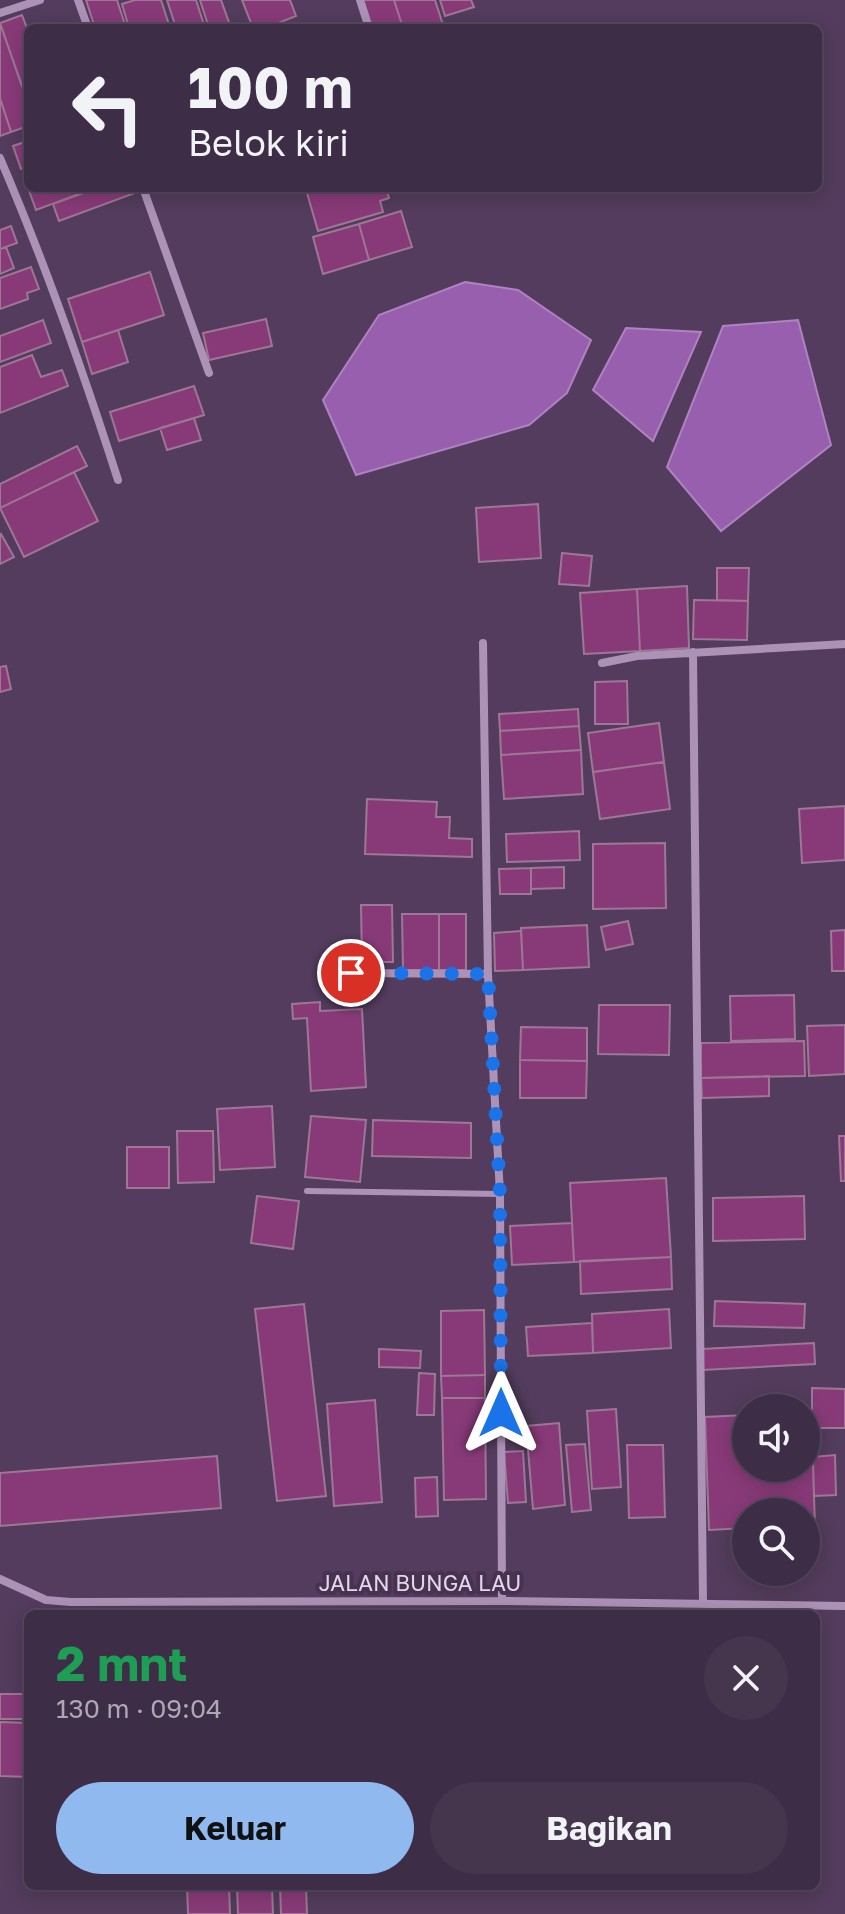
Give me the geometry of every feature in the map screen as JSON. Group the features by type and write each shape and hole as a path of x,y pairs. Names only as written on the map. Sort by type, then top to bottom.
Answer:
{"street":[{"path":"0,13 40,0"},
{"path":"78,0 87,24"},
{"path":"360,0 368,24"},
{"path":"0,158 83,372 118,480"},
{"path":"144,192 209,373"},
{"path":"483,643 488,974 500,1194 502,1601"},
{"path":"602,663 637,656 845,644"},
{"path":"693,652 703,1604"},
{"path":"351,973 488,974"},
{"name":"JALAN BUNGA LAU","path":"0,1579 46,1600 71,1602 502,1601 845,1606"}],"lane":[{"path":"307,1191 500,1194"}],"shaded area":[{"path":"465,282 518,290 591,340 567,393 529,425 356,475 323,400 379,315"},
{"path":"798,320 831,445 721,531 667,467 723,326"},
{"path":"626,328 701,332 653,441 593,390"}],"building":[{"path":"86,0 117,0 125,24 94,24"},
{"path":"135,0 161,0 169,24 128,24 122,4"},
{"path":"167,0 196,0 204,24 175,24"},
{"path":"200,0 221,0 230,24 208,24"},
{"path":"242,0 290,0 296,16 276,24 251,24"},
{"path":"363,0 394,0 402,24 371,24"},
{"path":"394,0 435,0 443,24 402,24"},
{"path":"440,0 471,0 474,7 445,16"},
{"path":"22,15 25,24 24,83 21,84 0,23"},
{"path":"0,23 24,92 24,127 11,132 0,98"},
{"path":"0,98 11,132 0,136"},
{"path":"24,142 24,168 21,169 13,146"},
{"path":"29,192 84,192 36,210"},
{"path":"86,192 135,193 59,221 53,204"},
{"path":"387,192 389,198 380,201 383,212 318,231 307,193"},
{"path":"401,211 412,247 369,260 359,224"},
{"path":"359,224 369,260 323,274 313,237"},
{"path":"11,226 17,243 0,249 0,230"},
{"path":"6,247 14,268 0,274 0,249"},
{"path":"31,267 39,289 27,293 28,299 0,309 0,278"},
{"path":"150,272 164,315 82,342 68,299"},
{"path":"266,319 272,346 209,360 203,333"},
{"path":"43,320 51,343 0,362 0,336"},
{"path":"118,330 128,362 92,374 82,342"},
{"path":"32,355 41,377 62,370 68,386 0,413 0,367"},
{"path":"194,386 204,415 119,441 110,412"},
{"path":"194,418 201,440 167,450 160,428"},
{"path":"77,446 87,466 0,508 0,484"},
{"path":"74,472 98,521 24,557 0,508"},
{"path":"538,504 541,558 479,562 476,508"},
{"path":"0,535 14,557 0,564"},
{"path":"562,553 592,556 589,586 559,584"},
{"path":"717,568 749,568 748,601 717,600"},
{"path":"687,586 689,648 640,651 637,589"},
{"path":"637,589 640,651 584,654 580,593"},
{"path":"694,600 748,601 747,640 693,639"},
{"path":"6,666 11,689 0,692 0,667"},
{"path":"627,681 628,724 595,724 595,682"},
{"path":"578,709 579,726 500,731 499,714"},
{"path":"659,723 664,762 593,772 588,733"},
{"path":"579,726 581,750 501,755 500,731"},
{"path":"581,750 583,794 504,799 501,755"},
{"path":"664,762 670,809 600,819 593,772"},
{"path":"367,799 437,802 436,817 450,817 449,838 472,839 472,857 365,854"},
{"path":"845,806 845,860 802,863 799,809"},
{"path":"579,831 580,860 507,862 506,834"},
{"path":"665,843 666,908 593,909 593,844"},
{"path":"564,867 564,888 531,889 531,868"},
{"path":"531,868 531,894 500,894 499,869"},
{"path":"361,905 392,905 393,962 362,962"},
{"path":"402,914 439,914 439,970 403,970"},
{"path":"439,914 466,914 466,970 439,970"},
{"path":"628,921 633,944 606,950 601,927"},
{"path":"587,925 589,967 523,970 521,928"},
{"path":"845,930 845,971 832,971 831,931"},
{"path":"521,931 523,970 495,971 494,933"},
{"path":"794,995 795,1039 731,1041 730,996"},
{"path":"320,1002 320,1011 362,1009 366,1087 311,1091 307,1018 293,1019 292,1004"},
{"path":"599,1005 670,1005 669,1055 598,1054"},
{"path":"845,1025 845,1074 809,1076 807,1026"},
{"path":"521,1027 587,1028 587,1061 520,1060"},
{"path":"804,1041 805,1076 701,1078 701,1043"},
{"path":"520,1060 587,1061 586,1098 520,1098"},
{"path":"769,1076 769,1096 702,1098 701,1078"},
{"path":"272,1106 275,1167 220,1170 217,1109"},
{"path":"311,1116 366,1120 360,1182 305,1177"},
{"path":"373,1120 471,1123 471,1158 372,1156"},
{"path":"177,1131 213,1131 214,1182 178,1183"},
{"path":"839,1136 845,1136 845,1181 841,1181"},
{"path":"127,1147 169,1147 169,1188 127,1188"},
{"path":"666,1178 671,1257 574,1262 570,1183"},
{"path":"257,1196 299,1201 293,1249 251,1243"},
{"path":"804,1196 805,1239 713,1241 713,1198"},
{"path":"572,1223 574,1262 512,1265 510,1226"},
{"path":"671,1257 672,1289 581,1294 580,1261"},
{"path":"715,1301 805,1304 804,1328 714,1326"},
{"path":"304,1304 326,1496 277,1501 255,1309"},
{"path":"669,1309 671,1348 593,1353 592,1314"},
{"path":"484,1310 485,1375 441,1376 441,1311"},
{"path":"592,1323 593,1353 528,1356 526,1327"},
{"path":"814,1343 815,1364 703,1370 702,1349"},
{"path":"379,1349 421,1351 420,1368 379,1367"},
{"path":"419,1373 435,1374 434,1415 417,1415"},
{"path":"485,1375 485,1398 442,1398 441,1376"},
{"path":"812,1388 845,1389 845,1428 820,1428 820,1394 812,1394"},
{"path":"442,1398 485,1398 486,1499 444,1500"},
{"path":"375,1400 382,1502 334,1506 327,1404"},
{"path":"616,1409 621,1487 592,1489 587,1411"},
{"path":"732,1416 732,1482 813,1482 814,1498 732,1498 732,1529 709,1530 705,1417"},
{"path":"559,1423 565,1505 533,1509 526,1426"},
{"path":"585,1444 591,1510 572,1512 566,1445"},
{"path":"627,1445 663,1445 665,1517 629,1518"},
{"path":"523,1451 526,1502 508,1503 504,1452"},
{"path":"835,1455 836,1495 814,1496 814,1482 820,1482 820,1456"},
{"path":"217,1456 221,1508 0,1526 0,1473"},
{"path":"437,1477 438,1516 416,1517 415,1478"},
{"path":"0,1694 24,1694 24,1719 0,1719"},
{"path":"0,1722 24,1723 24,1777 0,1776"},
{"path":"187,1890 229,1890 230,1914 188,1914"},
{"path":"237,1890 272,1890 273,1914 238,1914"},
{"path":"280,1890 306,1890 307,1914 281,1914"}],"route":[{"path":"351,973 488,974 500,1194 501,1413"}]}
